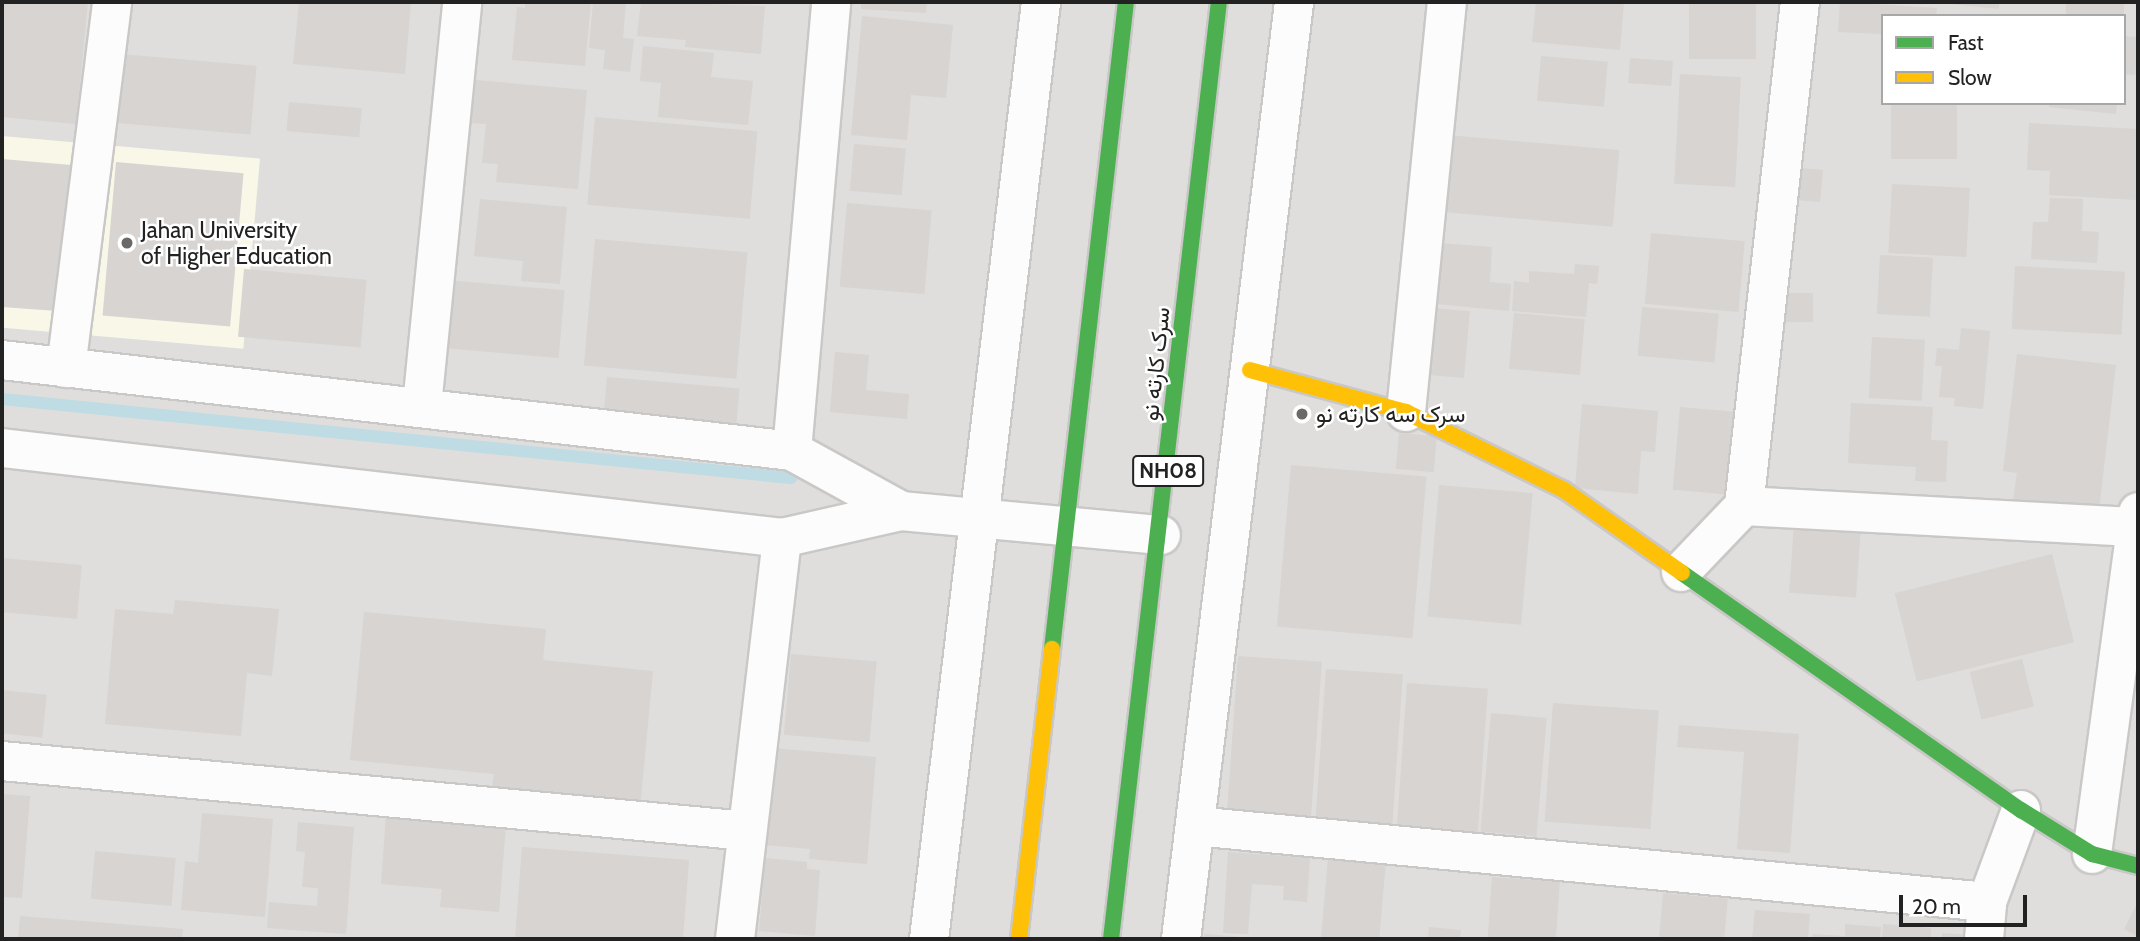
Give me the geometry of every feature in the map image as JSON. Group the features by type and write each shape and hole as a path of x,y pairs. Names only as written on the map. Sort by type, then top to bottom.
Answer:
{"main road":[{"path":"1019,939 1126,2"},
{"name":"سرک کارته نو","path":"1111,939 1161,535 1219,2"},
{"path":"1250,370 1406,412 1564,490 2021,810 2092,854 2138,866"}],"street":[{"path":"66,368 111,2"},
{"path":"422,406 461,2"},
{"path":"792,451 831,2"},
{"path":"929,939 977,517 1041,2"},
{"path":"1181,939 1294,2"},
{"path":"1406,412 1447,2"},
{"path":"1682,572 1744,506 1800,2"},
{"path":"2,360 422,406 792,451 901,510"},
{"path":"2,448 782,538 901,510 1161,535"},
{"path":"1744,506 2138,519 2126,674 2092,854"},
{"path":"735,939 782,538"},
{"path":"2,761 747,831"},
{"path":"1983,939 1987,902 2021,810"},
{"path":"1195,826 1987,902"}],"shaded area":[{"path":"2,2 2138,2 2138,939 2,939"},
{"name":"Jahan University of Higher Education","path":"2,136 260,159 243,349 2,328"}],"building":[{"path":"2,2 88,2 76,124 2,117"},
{"path":"299,2 411,2 405,74 293,64"},
{"path":"525,2 591,2 585,66 512,60 517,7 525,8"},
{"path":"593,2 626,2 623,38 634,39 630,72 603,69 605,50 589,48"},
{"path":"641,2 765,6 761,54 685,47 686,40 637,36"},
{"path":"861,2 927,2 926,13 861,9"},
{"path":"1536,2 1624,2 1620,50 1532,42"},
{"path":"1689,2 1756,2 1756,59 1689,59"},
{"path":"1840,2 1937,8 1936,14 1881,14 1881,34 1838,32"},
{"path":"1932,2 1999,2 1999,9"},
{"path":"2066,2 2124,2 2124,14 2066,14"},
{"path":"862,16 953,25 946,98 911,95 907,140 851,135"},
{"path":"2126,36 2138,37 2135,75 2126,74"},
{"path":"643,46 714,53 711,77 753,81 748,125 658,117 661,83 640,81"},
{"path":"121,54 256,66 250,135 115,123"},
{"path":"1541,56 1608,62 1604,107 1537,101"},
{"path":"1630,58 1673,61 1671,86 1628,83"},
{"path":"1680,74 1741,77 1735,187 1674,184"},
{"path":"476,80 587,90 578,189 496,182 498,164 482,163 486,124 471,123"},
{"path":"289,102 362,108 359,137 286,131"},
{"path":"1891,105 1957,105 1957,159 1891,159"},
{"path":"2050,105 2117,105 2116,114"},
{"path":"595,117 757,131 750,219 587,205"},
{"path":"2029,123 2138,129 2136,200 2049,195 2050,171 2027,170"},
{"path":"1447,135 1619,150 1613,227 1440,212"},
{"path":"854,144 906,149 902,195 850,191"},
{"path":"2,159 71,165 57,311 2,307"},
{"path":"116,162 244,173 230,327 103,315"},
{"path":"1788,167 1823,170 1820,202 1785,199"},
{"path":"1892,184 1970,188 1966,257 1888,253"},
{"path":"2050,198 2083,199 2082,231 2099,232 2097,263 2031,259 2033,222 2048,222"},
{"path":"480,199 567,207 560,284 521,281 523,261 474,256"},
{"path":"847,203 932,210 924,294 840,287"},
{"path":"1651,233 1745,241 1738,312 1645,304"},
{"path":"595,239 747,252 736,379 584,366"},
{"path":"1440,243 1492,247 1490,282 1511,284 1509,311 1436,304"},
{"path":"1880,255 1933,258 1930,317 1877,314"},
{"path":"1575,264 1599,266 1597,284 1589,283 1586,317 1512,311 1514,281 1529,283 1529,271 1574,274"},
{"path":"2015,266 2125,272 2122,335 2012,329"},
{"path":"244,269 367,280 361,347 238,337"},
{"path":"446,280 565,290 559,358 440,348"},
{"path":"1778,293 1813,293 1813,322 1778,322"},
{"path":"1642,307 1719,314 1714,363 1638,356"},
{"path":"1432,308 1470,311 1464,378 1426,375"},
{"path":"1514,313 1585,319 1580,375 1509,369"},
{"path":"1961,328 1990,331 1983,409 1954,406 1955,398 1939,397 1942,366 1935,366 1937,348 1959,350"},
{"path":"1872,337 1925,340 1922,401 1869,398"},
{"path":"835,352 869,355 866,390 909,394 907,419 830,412"},
{"path":"2017,354 2116,365 2099,510 2013,500 2017,473 2003,471"},
{"path":"607,377 739,389 736,429 603,418"},
{"path":"1851,403 1933,407 1931,440 1948,441 1946,482 1915,481 1916,467 1848,463"},
{"path":"1582,404 1658,411 1655,452 1641,451 1638,494 1575,488"},
{"path":"1680,407 1738,412 1731,495 1673,490"},
{"path":"1399,433 1437,436 1434,472 1396,469"},
{"path":"1291,465 1426,477 1412,638 1277,626"},
{"path":"1439,485 1533,493 1521,625 1427,616"},
{"path":"1794,524 1861,529 1856,598 1789,593"},
{"path":"2052,554 2074,642 1917,681 1895,593"},
{"path":"2,558 82,565 77,619 2,612"},
{"path":"175,600 279,609 272,676 247,673 241,736 105,724 115,609 173,614"},
{"path":"364,612 546,629 543,660 653,671 640,809 491,795 494,774 350,760"},
{"path":"791,654 877,661 870,742 784,735"},
{"path":"1238,656 1322,662 1311,820 1227,815"},
{"path":"2022,659 2034,707 1981,720 1970,672"},
{"path":"1326,669 1403,674 1392,833 1315,828"},
{"path":"1407,683 1488,689 1478,832 1397,827"},
{"path":"2,690 47,695 42,737 2,733"},
{"path":"1553,703 1659,710 1650,829 1545,822"},
{"path":"1491,713 1547,718 1536,836 1481,832"},
{"path":"1679,725 1799,734 1790,853 1737,849 1744,752 1677,747"},
{"path":"773,748 876,757 867,864 809,859 810,849 764,845"},
{"path":"2,794 30,796 22,898 2,897"},
{"path":"202,813 273,819 265,917 181,910 185,861 198,863"},
{"path":"386,815 506,825 499,912 440,907 442,889 381,884"},
{"path":"298,822 354,827 346,934 267,928 269,902 317,906 318,888 302,887 305,852 296,851"},
{"path":"522,847 689,860 683,939 515,939"},
{"path":"95,851 176,858 172,906 91,899"},
{"path":"1228,852 1310,858 1307,902 1283,900 1284,886 1252,884 1248,934 1223,933"},
{"path":"765,858 807,862 807,869 820,870 815,936 759,931"},
{"path":"1328,858 1386,863 1379,939 1321,939"},
{"path":"1492,877 1560,882 1556,939 1488,939"},
{"path":"1663,893 1728,899 1724,939 1659,939"},
{"path":"2138,902 2138,937 2124,929"},
{"path":"1755,910 1810,914 1808,939 1752,939"},
{"path":"20,916 183,929 182,939 18,939"},
{"path":"1845,924 1881,927 1880,939 1812,939 1813,934 1845,936"},
{"path":"1883,924 1931,928 1931,939 1882,939"},
{"path":"1429,927 1461,930 1460,939 1428,939"},
{"path":"1942,933 1973,935 1973,939 1942,939"},
{"path":"1205,934 1240,937 1240,939 1204,939"}],"waterway":[{"path":"2,399 791,478"}],"traffic: fast":[{"path":"1052,649 1126,2"},
{"path":"1111,939 1219,2"},
{"path":"1682,573 2021,810 2092,854 2138,866"}],"traffic: slow":[{"path":"1250,370 1406,412 1564,490 1682,573"},
{"path":"1019,939 1052,649"}],"place":[{"name":"Jahan University of Higher Education","path":"127,243"},
{"name":"سرک سه کارته نو","path":"1302,414"}]}
